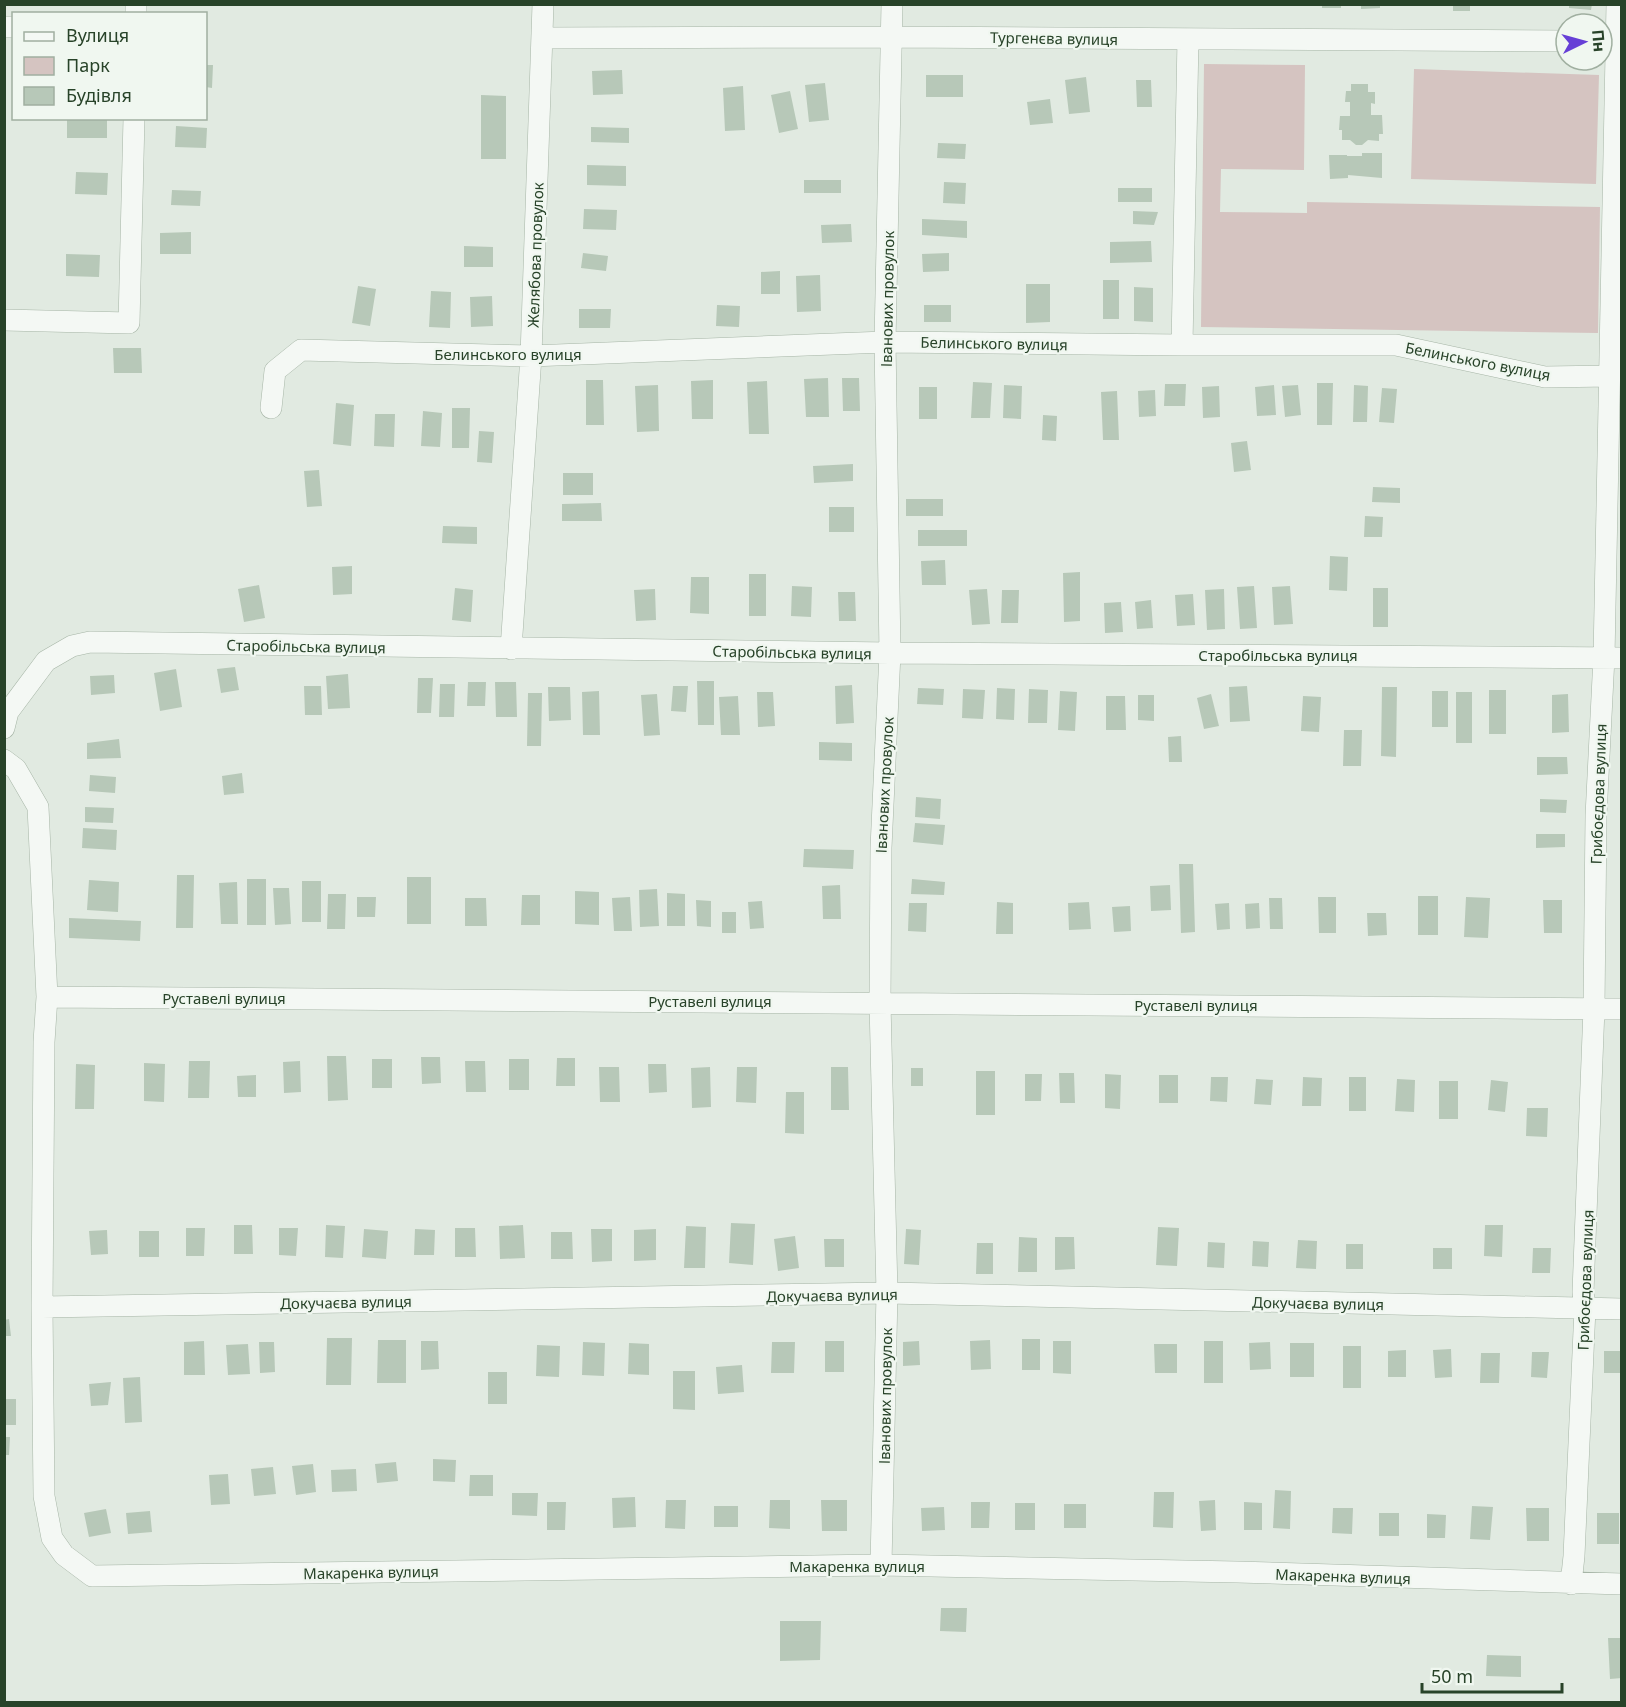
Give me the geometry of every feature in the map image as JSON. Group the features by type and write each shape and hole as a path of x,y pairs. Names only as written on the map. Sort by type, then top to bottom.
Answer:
{"street":[{"name":"Желябова провулок","path":"511,649 531,356 543,4"},
{"name":"Іванових провулок","path":"881,1565 887,1293 880,1003 881,848 890,653 885,342 892,4"},
{"name":"Грибоєдова вулиця","path":"1614,32 1617,4"},
{"name":"Тургенєва вулиця","path":"542,38 892,37 1554,41"},
{"path":"1182,345 1188,39"},
{"name":"Грибоєдова вулиця","path":"1571,1584 1585,1308 1584,1281 1594,1008 1596,816 1613,658 1610,376 1616,348 1613,72"},
{"path":"4,321 129,323 134,120"},
{"name":"Белинського вулиця","path":"271,408 275,371 301,350 531,356 885,342 1396,345 1545,377 1610,376"},
{"name":"Старобільська вулиця","path":"6,717 46,661 72,646 90,642 890,653 1613,658"},
{"path":"4,760 16,769 38,807 47,997 44,1042 42,1307"},
{"name":"Руставелі вулиця","path":"47,997 1622,1009"},
{"name":"Докучаєва вулиця","path":"42,1307 887,1293 1622,1309"},
{"name":"Макаренка вулиця","path":"42,1307 44,1496 52,1538 64,1555 92,1576 881,1565 1237,1572 1622,1584"}],"green space":[{"path":"1204,64 1305,65 1304,170 1221,169 1220,212 1307,213 1307,202 1600,207 1598,333 1201,327"},
{"path":"1414,69 1599,75 1596,184 1411,179"}],"building":[{"path":"1322,4 1341,4 1341,8 1322,8"},
{"path":"1361,4 1380,4 1380,8 1361,9"},
{"path":"1453,4 1470,4 1470,11 1453,11"},
{"path":"1569,4 1592,4 1591,10 1569,8"},
{"path":"207,65 213,65 212,88 207,87"},
{"path":"622,70 623,94 593,95 592,71"},
{"path":"926,75 963,75 963,97 926,97"},
{"path":"1086,77 1090,112 1069,114 1065,80"},
{"path":"1136,80 1151,80 1152,107 1137,107"},
{"path":"825,83 829,120 809,122 805,85"},
{"path":"1351,84 1368,84 1368,92 1375,92 1375,104 1371,103 1371,115 1382,115 1383,134 1379,134 1379,141 1368,140 1362,145 1356,145 1350,140 1342,140 1342,130 1339,130 1340,116 1350,116 1350,102 1345,102 1346,91 1351,91"},
{"path":"743,86 745,130 725,131 723,88"},
{"path":"790,91 798,129 779,133 771,95"},
{"path":"481,95 506,96 506,159 481,159"},
{"path":"1050,99 1053,123 1030,125 1027,102"},
{"path":"67,120 107,120 107,138 67,138"},
{"path":"176,126 207,128 206,148 175,147"},
{"path":"591,127 629,128 629,143 591,142"},
{"path":"938,143 966,144 965,159 937,158"},
{"path":"1362,153 1382,153 1382,178 1348,175 1348,178 1330,179 1329,155 1362,156"},
{"path":"587,165 626,166 626,186 587,185"},
{"path":"76,172 108,173 107,195 75,194"},
{"path":"804,180 841,180 841,193 804,193"},
{"path":"944,182 966,183 965,204 943,203"},
{"path":"1118,188 1152,188 1152,202 1118,202"},
{"path":"172,190 201,191 200,206 171,205"},
{"path":"584,209 617,210 616,230 583,229"},
{"path":"1133,211 1158,212 1154,225 1133,224"},
{"path":"922,219 967,221 967,238 922,235"},
{"path":"851,224 852,242 822,243 821,225"},
{"path":"191,232 191,254 160,254 160,233"},
{"path":"1151,241 1152,262 1110,263 1110,242"},
{"path":"464,246 493,247 493,267 464,267"},
{"path":"583,253 608,256 606,271 581,268"},
{"path":"949,253 949,271 923,272 922,254"},
{"path":"66,254 100,255 99,277 66,276"},
{"path":"780,271 780,294 761,294 761,272"},
{"path":"820,275 821,311 797,312 796,276"},
{"path":"1103,280 1119,280 1119,319 1103,319"},
{"path":"1026,284 1050,284 1050,322 1026,323"},
{"path":"358,286 376,289 370,326 352,323"},
{"path":"1134,287 1153,288 1153,322 1134,321"},
{"path":"431,291 451,292 450,328 429,327"},
{"path":"492,296 493,326 471,327 470,297"},
{"path":"717,305 740,306 739,327 716,326"},
{"path":"924,305 951,305 951,322 924,322"},
{"path":"579,309 611,309 610,328 579,328"},
{"path":"113,348 141,348 142,373 114,373"},
{"path":"828,378 829,417 806,417 804,379"},
{"path":"842,378 859,378 860,411 843,411"},
{"path":"586,380 603,380 604,425 586,425"},
{"path":"713,380 713,419 692,419 691,381"},
{"path":"767,381 769,434 749,434 747,382"},
{"path":"973,382 992,383 990,418 971,418"},
{"path":"1317,383 1333,383 1332,425 1317,425"},
{"path":"1165,384 1186,384 1185,406 1164,406"},
{"path":"658,385 659,431 637,432 635,386"},
{"path":"1004,385 1022,386 1021,419 1003,418"},
{"path":"1274,385 1276,415 1257,416 1255,387"},
{"path":"1298,385 1301,415 1285,417 1282,386"},
{"path":"1354,385 1368,386 1367,422 1353,422"},
{"path":"1219,386 1220,417 1203,418 1202,387"},
{"path":"919,387 937,387 937,419 919,419"},
{"path":"1382,388 1397,389 1394,423 1379,422"},
{"path":"1155,390 1156,416 1139,417 1138,391"},
{"path":"1117,391 1119,440 1103,440 1101,392"},
{"path":"336,403 354,405 351,446 333,444"},
{"path":"452,408 470,408 469,448 452,448"},
{"path":"423,411 442,413 440,447 421,446"},
{"path":"375,414 395,414 394,447 374,446"},
{"path":"1043,415 1057,416 1056,441 1042,440"},
{"path":"479,431 494,432 492,463 477,462"},
{"path":"1247,441 1251,470 1234,472 1231,443"},
{"path":"853,464 853,481 814,483 813,466"},
{"path":"319,470 322,506 307,507 304,471"},
{"path":"563,473 593,473 593,495 563,495"},
{"path":"1373,487 1400,488 1400,503 1372,502"},
{"path":"906,499 943,499 943,516 906,516"},
{"path":"601,503 602,521 562,521 562,504"},
{"path":"829,507 854,507 854,532 829,532"},
{"path":"1365,516 1383,517 1382,537 1364,537"},
{"path":"443,526 477,527 477,544 442,543"},
{"path":"918,530 967,530 967,546 918,546"},
{"path":"1330,556 1348,557 1347,591 1329,590"},
{"path":"945,560 946,585 922,585 921,561"},
{"path":"352,566 352,594 333,595 332,567"},
{"path":"1080,572 1080,621 1064,622 1063,573"},
{"path":"749,574 766,574 766,616 749,616"},
{"path":"691,577 709,577 709,614 690,613"},
{"path":"259,585 265,618 244,622 238,589"},
{"path":"792,586 812,587 811,617 791,616"},
{"path":"1254,586 1257,628 1240,629 1237,587"},
{"path":"1290,586 1293,624 1274,625 1272,587"},
{"path":"455,588 473,590 471,622 452,620"},
{"path":"1373,588 1388,588 1388,627 1373,627"},
{"path":"655,589 656,620 636,621 634,590"},
{"path":"987,589 990,624 972,625 969,590"},
{"path":"1224,589 1225,629 1207,630 1205,590"},
{"path":"1002,590 1019,590 1018,623 1001,623"},
{"path":"838,592 855,592 856,621 839,621"},
{"path":"1193,594 1195,625 1177,626 1175,595"},
{"path":"1151,600 1153,628 1137,629 1135,602"},
{"path":"1121,602 1123,632 1105,633 1104,603"},
{"path":"235,667 239,690 221,693 217,669"},
{"path":"176,669 182,707 160,711 154,673"},
{"path":"348,674 350,708 328,709 326,676"},
{"path":"114,675 115,693 91,695 90,676"},
{"path":"418,678 433,678 431,713 417,713"},
{"path":"697,681 714,681 714,725 698,725"},
{"path":"468,682 486,682 485,706 467,706"},
{"path":"495,682 516,682 517,717 496,717"},
{"path":"440,684 455,684 454,717 439,717"},
{"path":"852,685 854,723 836,724 835,686"},
{"path":"304,686 321,686 322,715 305,715"},
{"path":"673,686 688,686 686,712 671,711"},
{"path":"1247,686 1250,721 1230,722 1229,687"},
{"path":"548,687 570,687 571,720 549,721"},
{"path":"1382,687 1397,687 1396,757 1381,756"},
{"path":"918,688 944,689 943,705 917,704"},
{"path":"997,688 1015,689 1014,720 996,719"},
{"path":"963,689 985,690 983,719 962,718"},
{"path":"1029,689 1048,690 1047,723 1028,723"},
{"path":"1489,690 1506,690 1506,734 1489,734"},
{"path":"599,691 600,735 583,735 582,692"},
{"path":"1060,691 1077,692 1075,731 1058,730"},
{"path":"1432,691 1448,691 1448,727 1432,727"},
{"path":"757,692 773,692 775,726 758,727"},
{"path":"1456,692 1472,692 1472,743 1456,743"},
{"path":"528,693 542,693 541,746 527,746"},
{"path":"657,694 660,735 644,736 641,695"},
{"path":"1211,694 1219,726 1204,729 1197,698"},
{"path":"1568,694 1569,732 1552,733 1552,695"},
{"path":"1138,695 1154,695 1154,721 1138,720"},
{"path":"738,696 740,735 721,735 719,697"},
{"path":"1106,696 1125,696 1126,730 1106,730"},
{"path":"1303,696 1321,697 1319,732 1301,731"},
{"path":"1344,730 1362,730 1361,766 1343,766"},
{"path":"1181,736 1182,762 1169,762 1168,737"},
{"path":"119,739 121,758 87,759 87,743"},
{"path":"819,742 852,743 852,761 819,760"},
{"path":"1537,757 1567,757 1568,774 1537,775"},
{"path":"242,773 244,793 224,795 222,776"},
{"path":"90,775 116,777 115,793 89,791"},
{"path":"916,797 941,799 940,819 915,817"},
{"path":"1540,799 1567,800 1566,813 1540,812"},
{"path":"85,807 114,808 113,823 85,822"},
{"path":"915,823 945,825 943,845 913,842"},
{"path":"83,828 117,830 116,850 82,848"},
{"path":"1536,834 1565,834 1565,847 1536,848"},
{"path":"804,849 854,850 853,869 803,867"},
{"path":"1179,864 1193,864 1195,932 1181,933"},
{"path":"177,875 194,875 193,928 176,928"},
{"path":"407,877 431,877 431,924 407,924"},
{"path":"247,879 266,879 266,925 247,925"},
{"path":"912,879 945,882 944,895 911,894"},
{"path":"89,880 119,882 118,912 87,910"},
{"path":"302,881 321,881 321,922 302,922"},
{"path":"237,882 238,924 221,924 219,883"},
{"path":"840,885 841,919 823,919 822,886"},
{"path":"1170,885 1171,910 1151,911 1150,886"},
{"path":"273,888 289,888 291,924 275,925"},
{"path":"657,889 659,926 640,927 639,890"},
{"path":"575,891 599,892 599,925 575,924"},
{"path":"667,893 685,894 685,926 667,926"},
{"path":"328,894 346,894 345,929 327,929"},
{"path":"522,895 540,895 540,925 521,925"},
{"path":"1418,896 1438,896 1438,935 1418,935"},
{"path":"357,897 376,897 375,917 357,917"},
{"path":"630,897 632,931 614,931 612,898"},
{"path":"1318,897 1336,897 1336,933 1319,933"},
{"path":"1466,897 1490,898 1488,938 1464,937"},
{"path":"465,898 486,898 487,926 465,926"},
{"path":"1269,898 1282,898 1283,929 1270,929"},
{"path":"696,900 711,901 711,927 697,926"},
{"path":"1543,900 1562,900 1562,933 1544,933"},
{"path":"762,901 764,928 750,929 748,902"},
{"path":"997,902 1013,903 1013,934 996,934"},
{"path":"1089,902 1091,929 1069,930 1068,903"},
{"path":"909,903 927,903 926,932 908,931"},
{"path":"1229,903 1230,929 1217,930 1215,904"},
{"path":"1259,903 1260,928 1246,929 1245,904"},
{"path":"1130,906 1131,931 1114,932 1112,907"},
{"path":"722,912 736,912 736,933 722,933"},
{"path":"1367,913 1386,913 1387,935 1368,936"},
{"path":"69,918 141,921 140,941 69,938"},
{"path":"327,1056 346,1056 348,1100 328,1101"},
{"path":"421,1057 440,1057 441,1083 422,1084"},
{"path":"557,1058 575,1058 575,1086 556,1086"},
{"path":"372,1059 392,1059 392,1088 372,1088"},
{"path":"509,1059 529,1059 529,1090 509,1090"},
{"path":"189,1061 210,1061 209,1098 188,1098"},
{"path":"300,1061 301,1092 284,1093 283,1062"},
{"path":"465,1061 485,1061 486,1092 466,1092"},
{"path":"144,1063 165,1064 164,1102 144,1101"},
{"path":"76,1064 95,1065 94,1109 75,1109"},
{"path":"648,1064 666,1064 667,1092 649,1093"},
{"path":"599,1067 619,1067 620,1102 600,1102"},
{"path":"710,1067 711,1107 692,1108 691,1068"},
{"path":"737,1067 757,1067 756,1103 736,1102"},
{"path":"831,1067 848,1067 849,1110 831,1110"},
{"path":"911,1068 923,1068 923,1086 911,1086"},
{"path":"976,1071 995,1071 995,1115 976,1115"},
{"path":"1059,1073 1074,1073 1075,1103 1060,1103"},
{"path":"1025,1074 1042,1074 1041,1101 1025,1101"},
{"path":"1105,1074 1121,1075 1120,1109 1105,1108"},
{"path":"256,1075 256,1097 238,1097 237,1076"},
{"path":"1159,1075 1178,1075 1178,1103 1159,1103"},
{"path":"1211,1077 1228,1077 1227,1102 1210,1101"},
{"path":"1303,1077 1322,1078 1321,1106 1302,1106"},
{"path":"1349,1077 1366,1077 1366,1111 1349,1111"},
{"path":"1256,1079 1273,1080 1271,1105 1254,1104"},
{"path":"1397,1079 1415,1080 1414,1112 1395,1111"},
{"path":"1491,1080 1508,1082 1505,1112 1488,1110"},
{"path":"1439,1081 1458,1081 1458,1119 1439,1119"},
{"path":"786,1092 804,1092 804,1134 785,1133"},
{"path":"1527,1108 1548,1108 1547,1137 1526,1136"},
{"path":"731,1223 755,1224 753,1265 729,1263"},
{"path":"234,1225 252,1225 253,1254 234,1254"},
{"path":"326,1225 345,1226 343,1258 325,1257"},
{"path":"523,1225 525,1258 500,1259 499,1226"},
{"path":"1485,1225 1503,1225 1502,1257 1484,1256"},
{"path":"686,1226 706,1227 705,1268 684,1268"},
{"path":"1158,1227 1179,1228 1177,1266 1156,1265"},
{"path":"186,1228 205,1228 204,1256 186,1256"},
{"path":"279,1228 298,1228 296,1256 279,1255"},
{"path":"455,1228 475,1228 476,1257 455,1257"},
{"path":"364,1229 388,1231 386,1259 362,1257"},
{"path":"415,1229 435,1230 434,1255 414,1255"},
{"path":"591,1229 612,1229 612,1261 592,1262"},
{"path":"656,1229 656,1260 634,1261 634,1230"},
{"path":"906,1229 921,1230 919,1265 904,1264"},
{"path":"107,1230 108,1254 91,1255 89,1231"},
{"path":"139,1231 159,1231 159,1257 139,1257"},
{"path":"551,1232 572,1232 573,1259 551,1259"},
{"path":"795,1236 799,1268 778,1271 774,1239"},
{"path":"1019,1237 1037,1238 1037,1272 1018,1272"},
{"path":"1055,1237 1074,1237 1075,1269 1055,1270"},
{"path":"824,1239 844,1239 844,1267 825,1267"},
{"path":"1298,1240 1317,1241 1316,1269 1296,1268"},
{"path":"1253,1241 1269,1242 1268,1267 1252,1266"},
{"path":"1208,1242 1225,1243 1224,1268 1207,1267"},
{"path":"977,1243 993,1243 993,1274 976,1274"},
{"path":"1346,1244 1363,1244 1363,1269 1346,1269"},
{"path":"1433,1248 1452,1248 1452,1269 1433,1269"},
{"path":"1533,1248 1551,1248 1550,1273 1532,1273"},
{"path":"9,1319 11,1336 4,1336 4,1320"},
{"path":"327,1338 352,1338 351,1385 326,1385"},
{"path":"1022,1339 1040,1339 1040,1370 1022,1370"},
{"path":"378,1340 406,1340 406,1383 377,1383"},
{"path":"990,1340 991,1369 971,1370 970,1341"},
{"path":"204,1341 205,1375 184,1375 184,1342"},
{"path":"421,1341 438,1341 439,1369 421,1370"},
{"path":"825,1341 844,1341 844,1372 825,1372"},
{"path":"919,1341 920,1365 903,1366 903,1342"},
{"path":"1053,1341 1071,1341 1071,1374 1053,1373"},
{"path":"1204,1341 1223,1341 1223,1383 1204,1383"},
{"path":"259,1342 274,1342 275,1372 260,1373"},
{"path":"583,1342 605,1343 604,1376 582,1375"},
{"path":"772,1342 795,1342 794,1373 771,1373"},
{"path":"1270,1342 1271,1369 1250,1370 1249,1343"},
{"path":"629,1343 649,1344 649,1375 628,1374"},
{"path":"1290,1343 1314,1343 1314,1377 1290,1377"},
{"path":"248,1344 250,1374 228,1375 226,1345"},
{"path":"1154,1344 1177,1344 1177,1373 1155,1373"},
{"path":"537,1345 560,1346 559,1377 536,1376"},
{"path":"1343,1346 1361,1346 1361,1388 1343,1388"},
{"path":"1451,1349 1452,1377 1435,1378 1433,1350"},
{"path":"1406,1350 1406,1377 1388,1377 1388,1351"},
{"path":"1604,1351 1622,1351 1622,1373 1604,1373"},
{"path":"1532,1352 1549,1352 1547,1378 1531,1377"},
{"path":"1481,1353 1500,1353 1499,1383 1480,1383"},
{"path":"742,1365 744,1392 718,1394 716,1367"},
{"path":"673,1371 695,1371 695,1410 673,1409"},
{"path":"488,1372 507,1372 507,1404 488,1404"},
{"path":"140,1377 142,1422 125,1423 123,1378"},
{"path":"111,1382 108,1405 91,1406 89,1384"},
{"path":"4,1399 16,1399 16,1425 4,1425"},
{"path":"4,1437 10,1437 9,1455 4,1455"},
{"path":"433,1459 456,1460 455,1482 433,1481"},
{"path":"396,1462 398,1481 377,1483 375,1464"},
{"path":"313,1464 316,1492 296,1495 292,1466"},
{"path":"273,1467 276,1494 254,1496 251,1469"},
{"path":"356,1469 357,1491 332,1492 331,1470"},
{"path":"228,1474 230,1504 211,1505 209,1475"},
{"path":"470,1475 493,1475 493,1496 469,1496"},
{"path":"1275,1490 1291,1491 1290,1529 1273,1528"},
{"path":"1154,1492 1174,1492 1173,1528 1153,1527"},
{"path":"512,1493 538,1493 537,1516 512,1515"},
{"path":"635,1497 636,1527 613,1528 612,1498"},
{"path":"666,1500 686,1500 685,1529 665,1528"},
{"path":"770,1500 790,1500 790,1529 769,1528"},
{"path":"821,1500 847,1500 847,1531 822,1531"},
{"path":"1215,1500 1216,1530 1201,1531 1199,1501"},
{"path":"547,1502 566,1502 565,1530 547,1530"},
{"path":"971,1502 990,1502 989,1528 971,1528"},
{"path":"1244,1502 1262,1503 1262,1530 1244,1530"},
{"path":"1015,1503 1035,1503 1035,1530 1015,1530"},
{"path":"1064,1504 1086,1504 1086,1528 1064,1528"},
{"path":"714,1506 738,1506 738,1527 714,1527"},
{"path":"1472,1506 1493,1507 1490,1540 1470,1539"},
{"path":"944,1507 945,1530 922,1531 921,1508"},
{"path":"1333,1508 1353,1508 1352,1534 1332,1533"},
{"path":"1526,1508 1549,1508 1549,1541 1527,1541"},
{"path":"106,1509 111,1533 89,1537 84,1513"},
{"path":"150,1511 152,1532 128,1534 126,1513"},
{"path":"1379,1513 1399,1513 1399,1536 1379,1536"},
{"path":"1597,1513 1619,1513 1619,1544 1597,1544"},
{"path":"1427,1514 1446,1515 1445,1538 1427,1538"},
{"path":"941,1608 967,1608 966,1632 940,1631"},
{"path":"780,1621 821,1621 820,1660 780,1661"},
{"path":"1608,1638 1622,1638 1622,1678 1610,1679"},
{"path":"1487,1655 1521,1656 1521,1677 1486,1676"}]}
